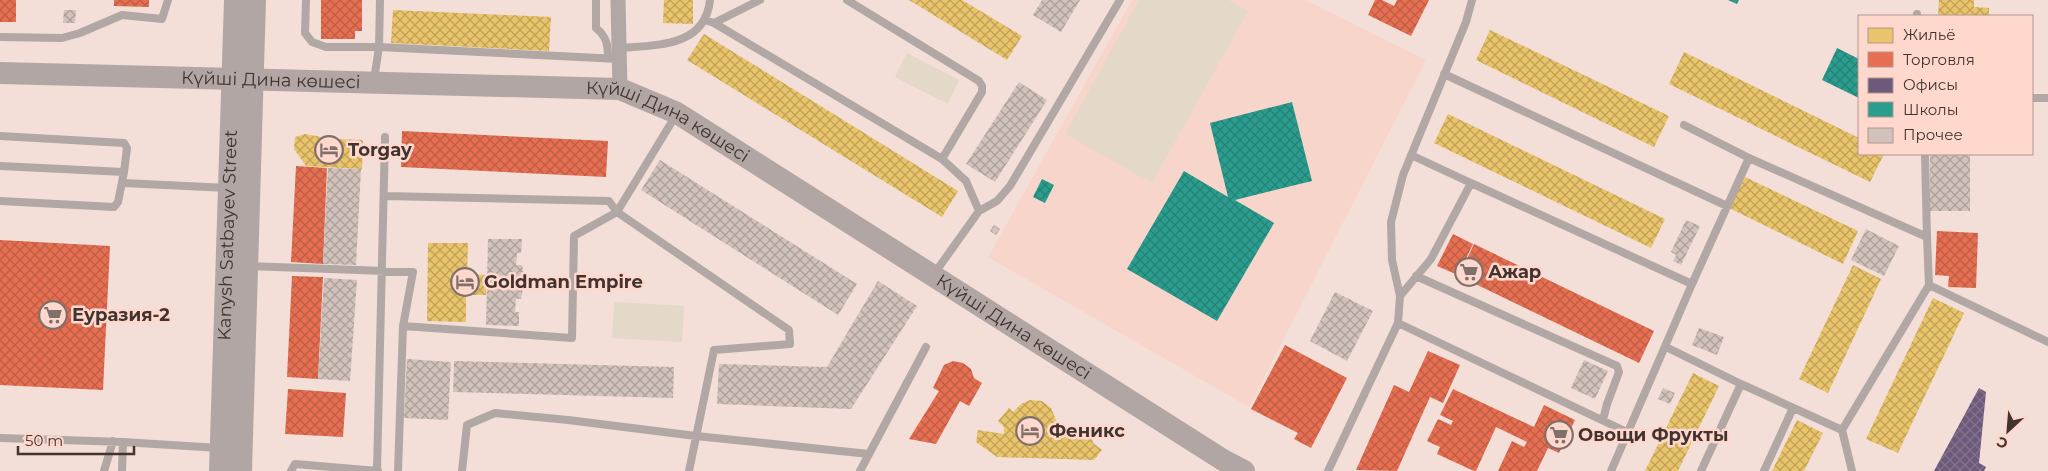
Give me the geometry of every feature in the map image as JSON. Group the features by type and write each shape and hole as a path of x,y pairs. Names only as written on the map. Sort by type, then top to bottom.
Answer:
{"street":[{"name":"Kanysh Satbayev Street","path":"235,0 243,79 247,266 241,471"},
{"name":"Kanysh Satbayev Street","path":"220,471 230,188 255,0"},
{"path":"618,0 615,55 620,88"},
{"name":"Күйші Дина көшесі","path":"0,73 620,88 677,113 933,276 1220,466 1244,471"}],"lane":[{"path":"0,37 62,38 80,33 122,15 162,19 168,0"},
{"path":"306,0 305,33 312,42 326,47 615,55 668,44 690,36 705,20 710,0"},
{"path":"374,82 379,47 380,0"},
{"path":"596,0 596,28 603,33 615,55"},
{"path":"714,23 760,0"},
{"path":"847,0 979,81 982,86 982,92 942,159"},
{"path":"933,276 978,211 997,202 1010,186 1120,0"},
{"path":"1328,471 1398,323 1400,296 1392,260 1391,222 1403,175 1466,22 1472,0"},
{"path":"122,15 125,6"},
{"path":"705,20 714,23 942,159 966,181 978,211"},
{"path":"1444,74 1727,206"},
{"path":"2033,98 2048,98"},
{"path":"402,326 572,338 574,236 617,212 677,113"},
{"path":"1684,125 1750,158 1927,237"},
{"path":"0,136 124,143 127,148 123,183 118,202 114,207 0,201"},
{"path":"291,471 295,464 378,470 385,137"},
{"path":"1411,155 1692,284"},
{"path":"1852,471 1842,430 1929,286 1925,155"},
{"path":"1611,471 1692,284 1750,158"},
{"path":"0,166 124,172"},
{"path":"123,183 230,188"},
{"path":"1400,296 1430,259 1471,183"},
{"path":"384,196 609,201 617,212 790,330 790,344 714,350 690,471"},
{"path":"247,266 413,272 402,326 398,471"},
{"path":"1416,276 1617,366 1619,372 1607,404 1604,420"},
{"path":"1929,286 2048,342"},
{"path":"1398,323 1629,433"},
{"path":"860,471 926,347"},
{"path":"1666,347 1842,430"},
{"path":"1701,471 1741,384"},
{"path":"1764,471 1793,408"},
{"path":"462,471 466,425 495,413 869,454"},
{"path":"0,438 113,441 221,448"},
{"path":"104,471 113,441"},
{"path":"122,471 123,442"}],"shaded area":[{"path":"1132,0 1305,0 1426,60 1249,407 988,257"},
{"path":"1139,0 1228,0 1248,11 1152,183 1065,134"},
{"path":"907,53 959,80 948,104 895,77"},
{"path":"614,302 684,306 682,342 612,338"}],"building: Жильё":[{"path":"664,0 693,0 693,24 663,23"},
{"path":"909,0 962,0 1022,36 1007,60"},
{"path":"1939,0 1974,0 1974,7 1989,8 1989,15 1938,15"},
{"path":"393,10 551,17 549,51 391,43"},
{"path":"1490,30 1669,116 1654,147 1476,60"},
{"path":"704,34 958,191 942,217 687,60"},
{"path":"1684,52 1858,138 1858,155 1884,155 1870,182 1669,84"},
{"path":"1448,114 1665,219 1651,248 1434,143"},
{"path":"305,134 334,139 363,140 362,169 306,166 294,149 295,137"},
{"path":"1745,177 1858,231 1843,264 1729,208"},
{"path":"428,243 468,243 467,274 486,275 486,295 466,295 466,322 427,321"},
{"path":"1853,265 1881,279 1828,393 1799,379"},
{"path":"1933,298 1964,313 1898,453 1866,439"},
{"path":"1693,373 1719,386 1678,471 1645,471"},
{"name":"Феникс","path":"1030,400 1042,401 1051,408 1056,420 1054,438 1059,440 1062,434 1069,436 1071,432 1078,435 1080,430 1092,435 1093,443 1102,450 1094,460 997,457 976,442 978,430 1004,434 1004,427 998,421 1009,408 1013,412 1021,404"},
{"path":"1797,420 1823,433 1804,471 1772,471"}],"building: Торговля":[{"path":"0,0 16,0 16,22 0,22"},
{"path":"114,0 149,0 149,7 114,6"},
{"path":"321,0 362,0 362,31 355,31 355,39 321,39"},
{"path":"1375,0 1382,0 1394,6 1397,0 1429,0 1411,36 1368,15"},
{"path":"402,131 608,141 606,177 401,167"},
{"path":"296,166 327,168 323,264 291,262"},
{"path":"1937,231 1978,233 1976,288 1948,287 1949,276 1935,275"},
{"path":"1453,234 1473,244 1458,275 1437,266"},
{"name":"Еуразия-2","path":"0,240 110,246 103,390 0,385"},
{"path":"1474,244 1654,331 1639,363 1459,276"},
{"path":"292,276 323,277 318,379 287,377"},
{"path":"1285,345 1347,378 1311,448 1294,439 1298,433 1251,409"},
{"path":"1428,351 1460,365 1443,403 1430,397 1397,471 1356,470 1394,385 1409,392"},
{"path":"953,361 963,363 971,369 974,378 982,383 969,406 960,401 936,444 909,439 939,391 933,388 944,365"},
{"path":"288,389 346,393 343,437 285,434"},
{"path":"1453,389 1534,427 1544,405 1575,420 1559,453 1548,448 1537,471 1498,471 1512,441 1524,447 1527,442 1496,427 1476,471 1474,471 1437,454 1440,447 1427,441 1438,419 1451,425 1453,421 1440,415"}],"building: Офисы":[{"path":"1979,388 1986,392 1979,463 1986,467 1984,471 1934,471"}],"building: Школы":[{"path":"1728,0 1739,0 1737,4"},
{"path":"1837,48 1858,58 1858,98 1822,80"},
{"path":"1292,102 1312,181 1235,200 1274,223 1217,321 1127,269 1184,171 1228,197 1210,123"},
{"path":"1042,179 1054,185 1045,203 1033,197"}],"building: Прочее":[{"path":"1042,0 1080,0 1061,32 1033,15"},
{"path":"64,10 76,10 75,23 63,23"},
{"path":"1019,82 1047,100 995,182 966,164"},
{"path":"1930,155 1970,155 1970,211 1930,211"},
{"path":"660,160 857,284 838,315 641,190"},
{"path":"328,168 361,169 356,265 323,264"},
{"path":"1686,220 1700,226 1681,265 1673,261 1676,255 1671,252"},
{"path":"994,225 1000,229 996,235 990,231"},
{"path":"1866,229 1899,246 1884,276 1851,260"},
{"path":"488,239 522,239 521,253 517,253 516,265 522,265 525,279 521,299 516,299 515,312 519,312 519,326 486,325"},
{"path":"324,278 357,280 350,381 318,379"},
{"path":"878,281 917,306 851,409 717,404 719,364 827,367"},
{"path":"1335,292 1373,311 1347,361 1310,341"},
{"path":"1699,328 1724,337 1717,355 1692,345"},
{"path":"407,359 451,362 448,420 404,418"},
{"path":"1584,360 1608,371 1595,399 1571,388"},
{"path":"454,361 674,367 673,398 453,392"},
{"path":"1663,388 1675,393 1670,404 1658,399"}],"place":[{"name":"Torgay","path":"329,150"},
{"name":"Ажар","path":"1469,272"},
{"name":"Goldman Empire","path":"465,282"},
{"name":"Еуразия-2","path":"53,315"},
{"name":"Феникс","path":"1030,431"},
{"name":"Овощи Фрукты","path":"1559,435"}]}
